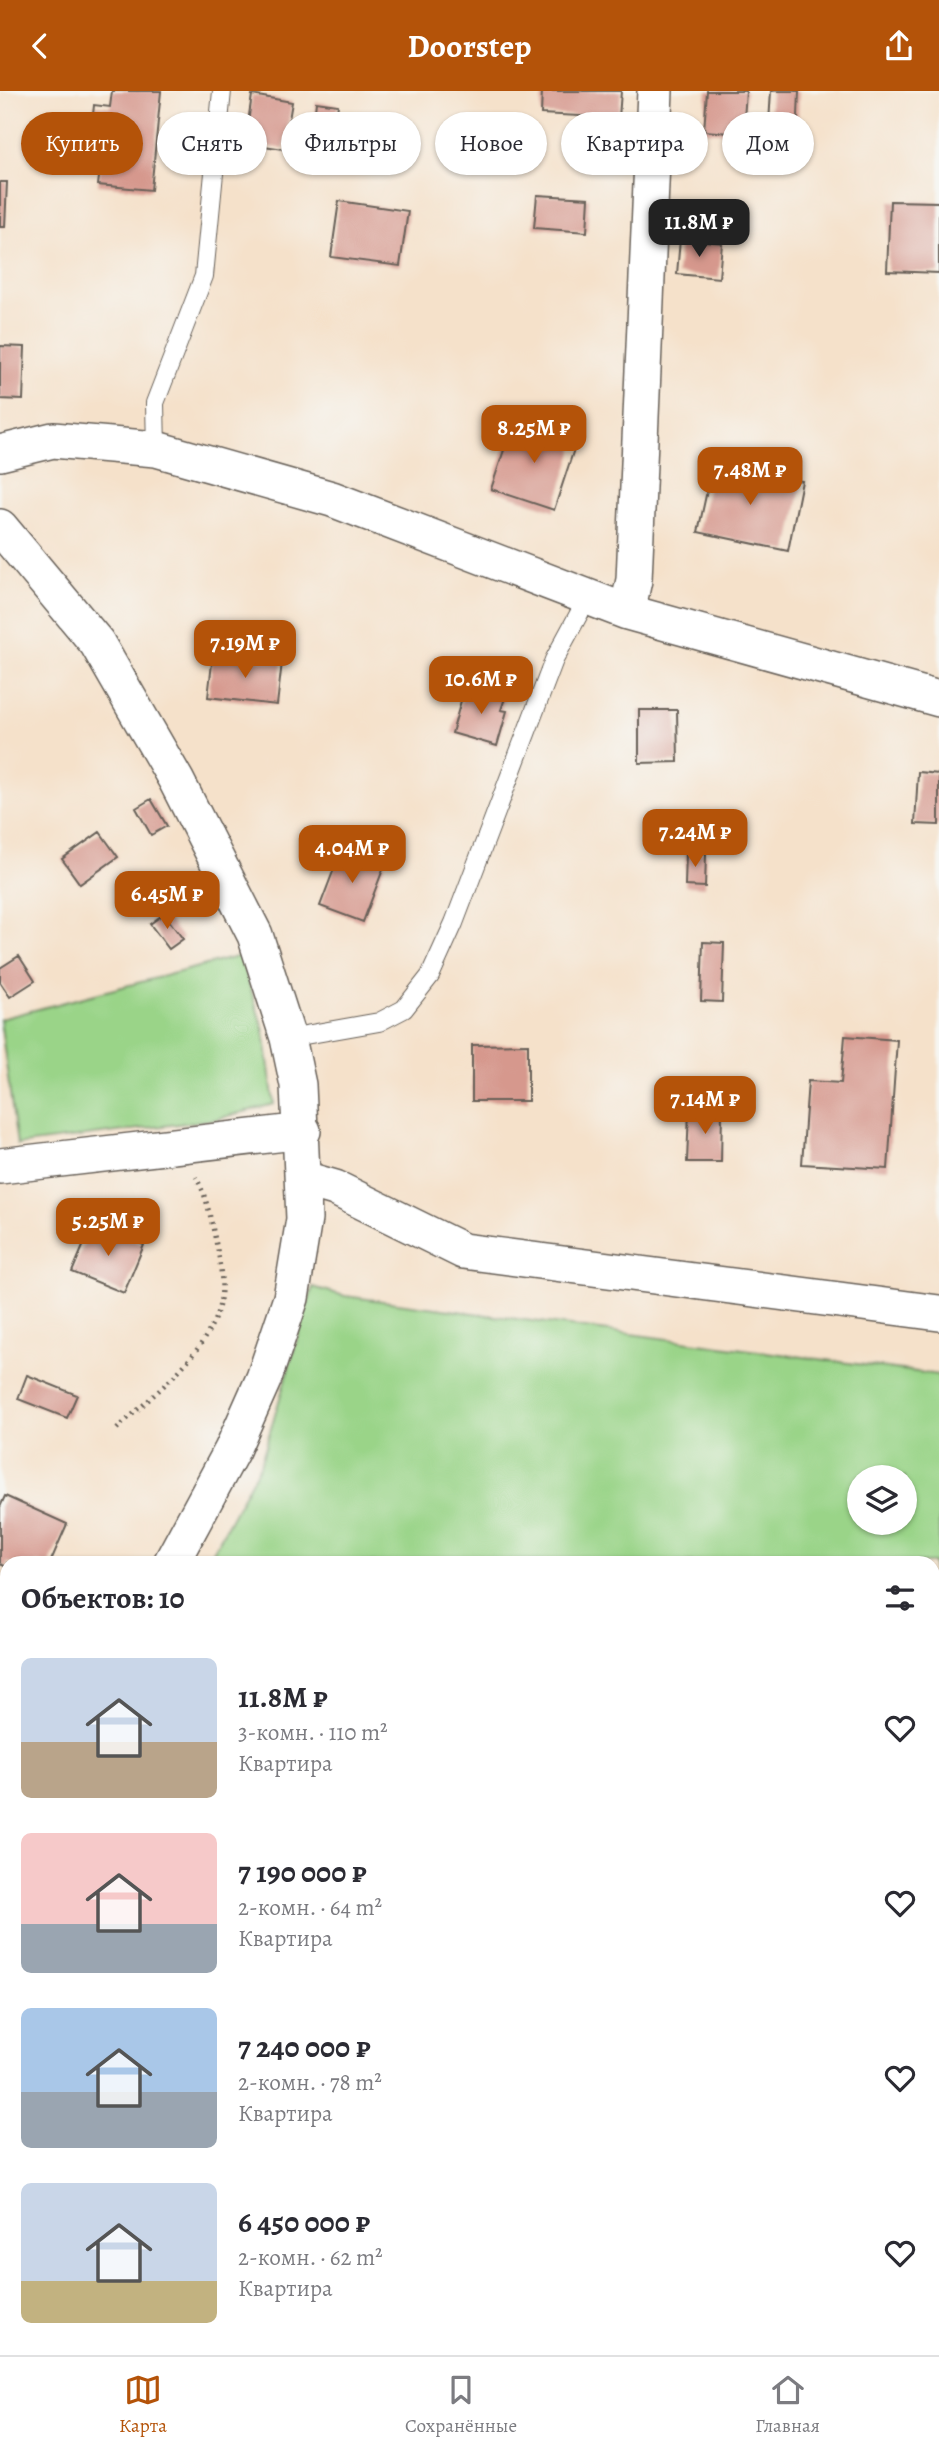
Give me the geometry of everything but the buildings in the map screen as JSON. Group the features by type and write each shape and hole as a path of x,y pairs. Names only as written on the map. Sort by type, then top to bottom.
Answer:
{"street":[{"path":"627,612 634,580 655,91"},
{"path":"0,453 53,440 156,449 332,499 627,612 939,699"},
{"path":"0,527 97,643 176,780 255,935 288,1038 299,1085 303,1131 304,1219 292,1298 272,1355 232,1450 175,1556"},
{"path":"0,1166 303,1131"},
{"path":"304,1179 335,1188 463,1251 939,1314"}],"lane":[{"path":"156,449 155,403 204,276 222,91"},
{"path":"288,1038 379,1022 404,1009 430,976 454,922 554,660 588,597"}],"path":[{"path":"117,1429 182,1366 207,1335 220,1298 221,1265 206,1196 179,1146"}],"green space":[{"path":"240,956 264,1031 274,1104 217,1119 17,1145 0,1019"},
{"path":"313,1287 345,1296 939,1375 939,1556 211,1556 260,1465"}]}
